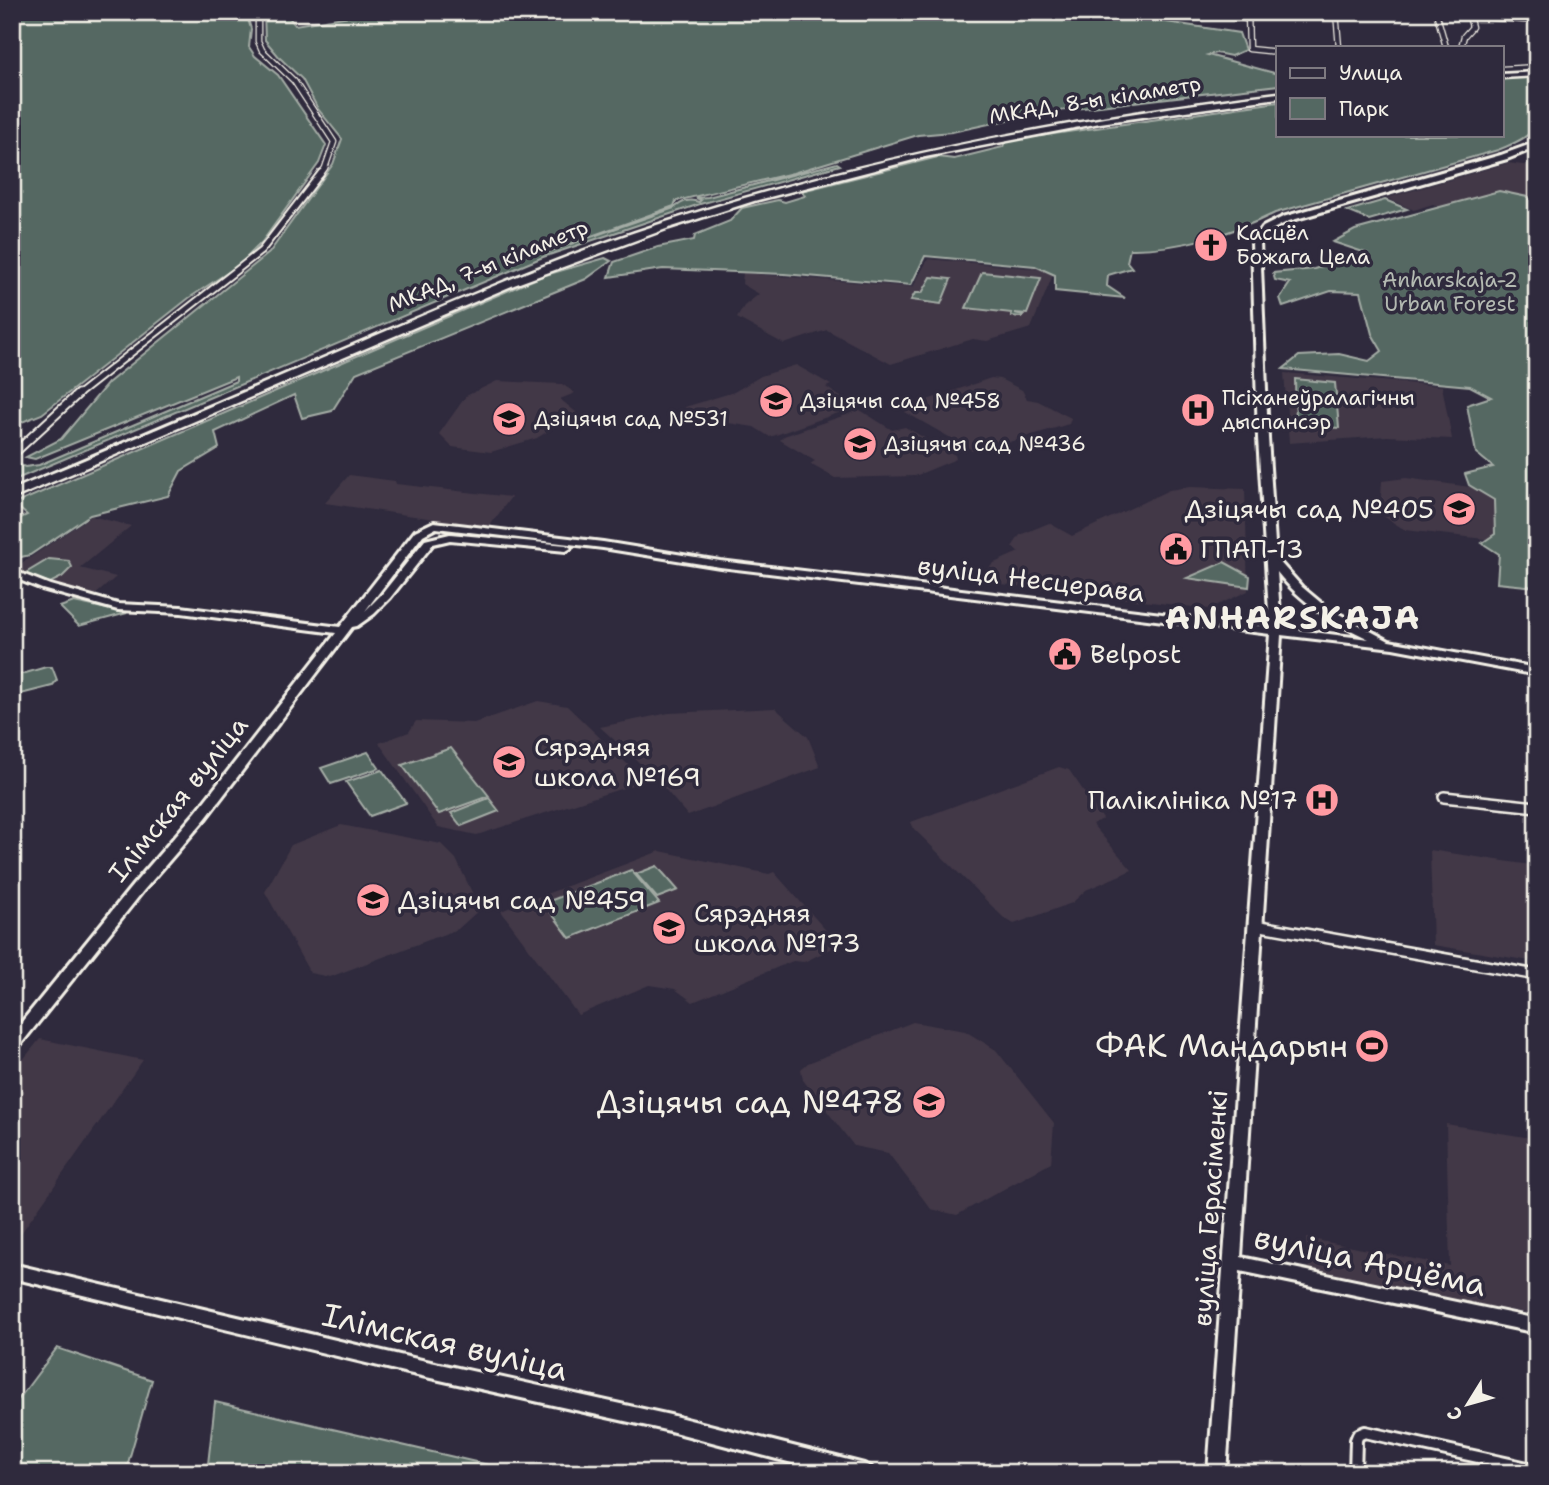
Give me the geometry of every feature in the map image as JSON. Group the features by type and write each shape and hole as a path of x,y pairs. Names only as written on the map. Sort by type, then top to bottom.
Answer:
{"highway":[{"path":"1504,72 1537,70"},
{"name":"МКАД, 8-ы кіламетр","path":"923,151 1135,113 1276,93"},
{"name":"МКАД, 7-ы кіламетр","path":"88,459 458,296 563,255 748,194 923,151"},
{"path":"12,486 88,459"},
{"path":"12,495 88,459"}],"main road":[{"name":"Ілімская вуліца","path":"348,628 380,582"}],"street":[{"path":"12,455 77,395 261,251 325,168 334,142 295,81 262,50 258,41 258,12"},
{"path":"1195,12 1247,19"},
{"path":"1248,12 1249,49 1276,52"},
{"path":"1336,12 1339,46"},
{"path":"1436,12 1446,46"},
{"path":"1461,46 1464,36 1472,27 1468,14 1537,21"},
{"name":"вуліца Герасіменкі","path":"1217,1473 1245,1104 1276,631 1256,285 1256,242 1260,234 1286,219 1504,157 1537,144"},
{"name":"вуліца Несцерава","path":"380,582 424,529 434,525 454,532 1393,645 1537,672"},
{"path":"12,573 46,587 118,607 181,610 348,628 370,612 429,542 454,532"},
{"path":"1272,559 1300,594 1316,607 1393,645"},
{"path":"380,582 396,584"},
{"name":"Ілімская вуліца","path":"12,1045 138,888 201,816 348,628"},
{"path":"1444,797 1537,807"},
{"path":"1255,925 1537,975"},
{"name":"вуліца Арцёма","path":"1231,1262 1537,1326"},
{"name":"Ілімская вуліца","path":"12,1271 408,1365 670,1423 864,1473"},
{"path":"1355,1473 1356,1440 1358,1435 1365,1432 1537,1470"}],"shaded area":[{"path":"1508,163 1537,167 1537,199 1500,191 1439,207 1433,204 1414,210 1386,198"},
{"path":"928,259 1055,270 1031,328 987,341 973,339 891,364 827,330 784,344 737,318 744,306 759,294 742,284 743,273 913,287"},
{"name":"Дзіцячы сад №458","path":"796,365 831,385 826,387 855,407 770,437 754,427 689,417 685,407 734,392 761,376"},
{"path":"1284,373 1442,386 1452,439 1387,436 1289,443"},
{"path":"991,378 1000,379 1022,390 1027,399 1038,401 1071,418 1069,424 989,448 972,450 905,412 907,407"},
{"name":"Дзіцячы сад №531","path":"497,381 562,384 575,393 560,399 577,413 537,438 491,452 452,447 439,434 466,396"},
{"name":"Дзіцячы сад №436","path":"860,410 892,430 905,427 955,455 956,459 915,476 835,478 810,464 815,461 780,440 784,436"},
{"path":"349,475 395,481 396,484 511,497 489,527 325,503"},
{"name":"Дзіцячы сад №405","path":"1406,478 1470,487 1537,504 1511,542 1405,530 1380,514 1382,481"},
{"path":"1190,487 1245,489 1248,591 1209,609 976,581 994,563 1019,552 1012,547 1020,535 1049,523 1072,536 1169,490"},
{"path":"91,516 131,526 80,568 116,577 94,596 12,570"},
{"name":"Сярэдняя школа №169","path":"538,701 567,706 645,781 477,835 438,827 379,743 409,732 416,721 474,723"},
{"path":"775,708 808,737 820,767 688,816 653,775 600,727 669,713"},
{"path":"1059,767 1069,770 1103,819 1092,824 1132,870 1086,890 1072,903 1014,924 1004,918 914,829 911,822"},
{"name":"Дзіцячы сад №459","path":"341,825 441,844 456,859 480,909 458,929 330,977 310,973 265,892 291,845"},
{"path":"1430,850 1537,866 1537,962 1433,945"},
{"name":"Сярэдняя школа №173","path":"660,851 769,874 774,872 839,945 804,962 793,961 693,1002 675,989 649,985 578,1015 501,911"},
{"name":"Дзіцячы сад №478","path":"913,1022 965,1031 996,1050 1054,1123 1051,1163 957,1215 931,1209 888,1153 854,1146 803,1080 801,1069 808,1063"},
{"path":"40,1039 143,1060 12,1246 12,1073"},
{"path":"1446,1124 1537,1139 1537,1315 1309,1272 1306,1238 1450,1266"}],"green space":[{"path":"12,12 247,12 251,16 248,19 251,29 249,47 255,56 278,75 326,145 319,163 262,242 239,265 189,298 42,414 12,426"},
{"path":"264,12 285,12 295,25 374,12 1100,12 1239,33 1245,50 1231,56 1216,53 1208,55 1276,73 1276,85 1040,113 952,132 918,135 793,173 676,201 674,206 542,254 674,208 685,201 699,202 701,200 696,198 837,163 840,165 700,204 543,257 12,481 13,462 25,467 39,465 236,381 236,377 35,459 26,457 61,439 108,383 269,253 333,164 342,139 318,109 302,79 265,40"},
{"path":"1537,76 1538,116 1532,131 1525,137 1498,150 1275,213 1205,239 1166,247 1130,249 1127,262 1132,268 1108,275 1107,286 1125,298 1055,291 1055,275 1035,266 925,256 911,285 784,274 663,269 609,277 614,262 658,247 694,240 695,235 730,221 742,208 778,200 785,202 805,196 802,191 938,157 954,159 1003,147 1005,141 1276,102 1276,136 1504,136 1504,78"},
{"name":"Anharskaja-2 Urban Forest","path":"1499,191 1537,199 1537,587 1497,583 1499,554 1482,543 1495,534 1494,500 1469,485 1465,474 1493,467 1476,453 1467,405 1491,397 1470,386 1283,369 1299,356 1339,354 1369,361 1382,351 1372,334 1361,292 1331,291 1283,307 1280,298 1290,283 1275,280 1273,273 1314,269 1366,253 1333,242 1355,230"},
{"path":"1385,200 1407,209 1369,220 1347,211"},
{"path":"605,258 611,261 586,279 356,373 332,411 302,418 294,395 215,432 219,448 181,471 168,496 90,515 30,555 12,559 12,522 27,515 14,504 542,276"},
{"path":"982,272 1041,278 1027,314 1015,313 1023,315 1011,316 1012,313 966,308"},
{"path":"931,277 951,279 941,304 911,300 915,293 922,293"},
{"path":"1295,379 1335,383 1339,428 1296,425"},
{"path":"49,559 69,561 72,567 62,577 50,583 24,574"},
{"path":"1224,562 1250,576 1249,587 1187,578"},
{"path":"74,602 127,613 79,626 60,607"},
{"path":"52,667 57,680 52,686 13,696 12,677"},
{"path":"451,748 489,796 439,814 402,765"},
{"path":"368,752 379,768 331,784 321,768"},
{"path":"382,770 406,803 370,816 346,782"},
{"path":"489,798 499,811 461,826 451,813"},
{"path":"657,866 678,890 657,898 636,874"},
{"path":"631,870 659,903 570,938 544,903"},
{"path":"57,1348 152,1380 126,1470 142,1473 12,1473 12,1408"},
{"path":"215,1402 493,1466 490,1473 207,1473"}],"place":[{"name":"Касцёл Божага Цела","path":"1211,245"},
{"name":"Дзіцячы сад №458","path":"776,401"},
{"name":"Псіханеўралагічны дыспансэр","path":"1198,410"},
{"name":"Дзіцячы сад №531","path":"509,419"},
{"name":"Дзіцячы сад №436","path":"860,444"},
{"name":"Дзіцячы сад №405","path":"1459,509"},
{"name":"ГПАП-13","path":"1176,549"},
{"name":"Belpost","path":"1065,654"},
{"name":"Сярэдняя школа №169","path":"509,762"},
{"name":"Паліклініка №17","path":"1322,800"},
{"name":"Дзіцячы сад №459","path":"373,900"},
{"name":"Сярэдняя школа №173","path":"669,928"},
{"name":"ФАК Мандарын","path":"1372,1046"},
{"name":"Дзіцячы сад №478","path":"929,1102"}],"district":[{"name":"ANHARSKAJA","path":"1293,617"}]}
